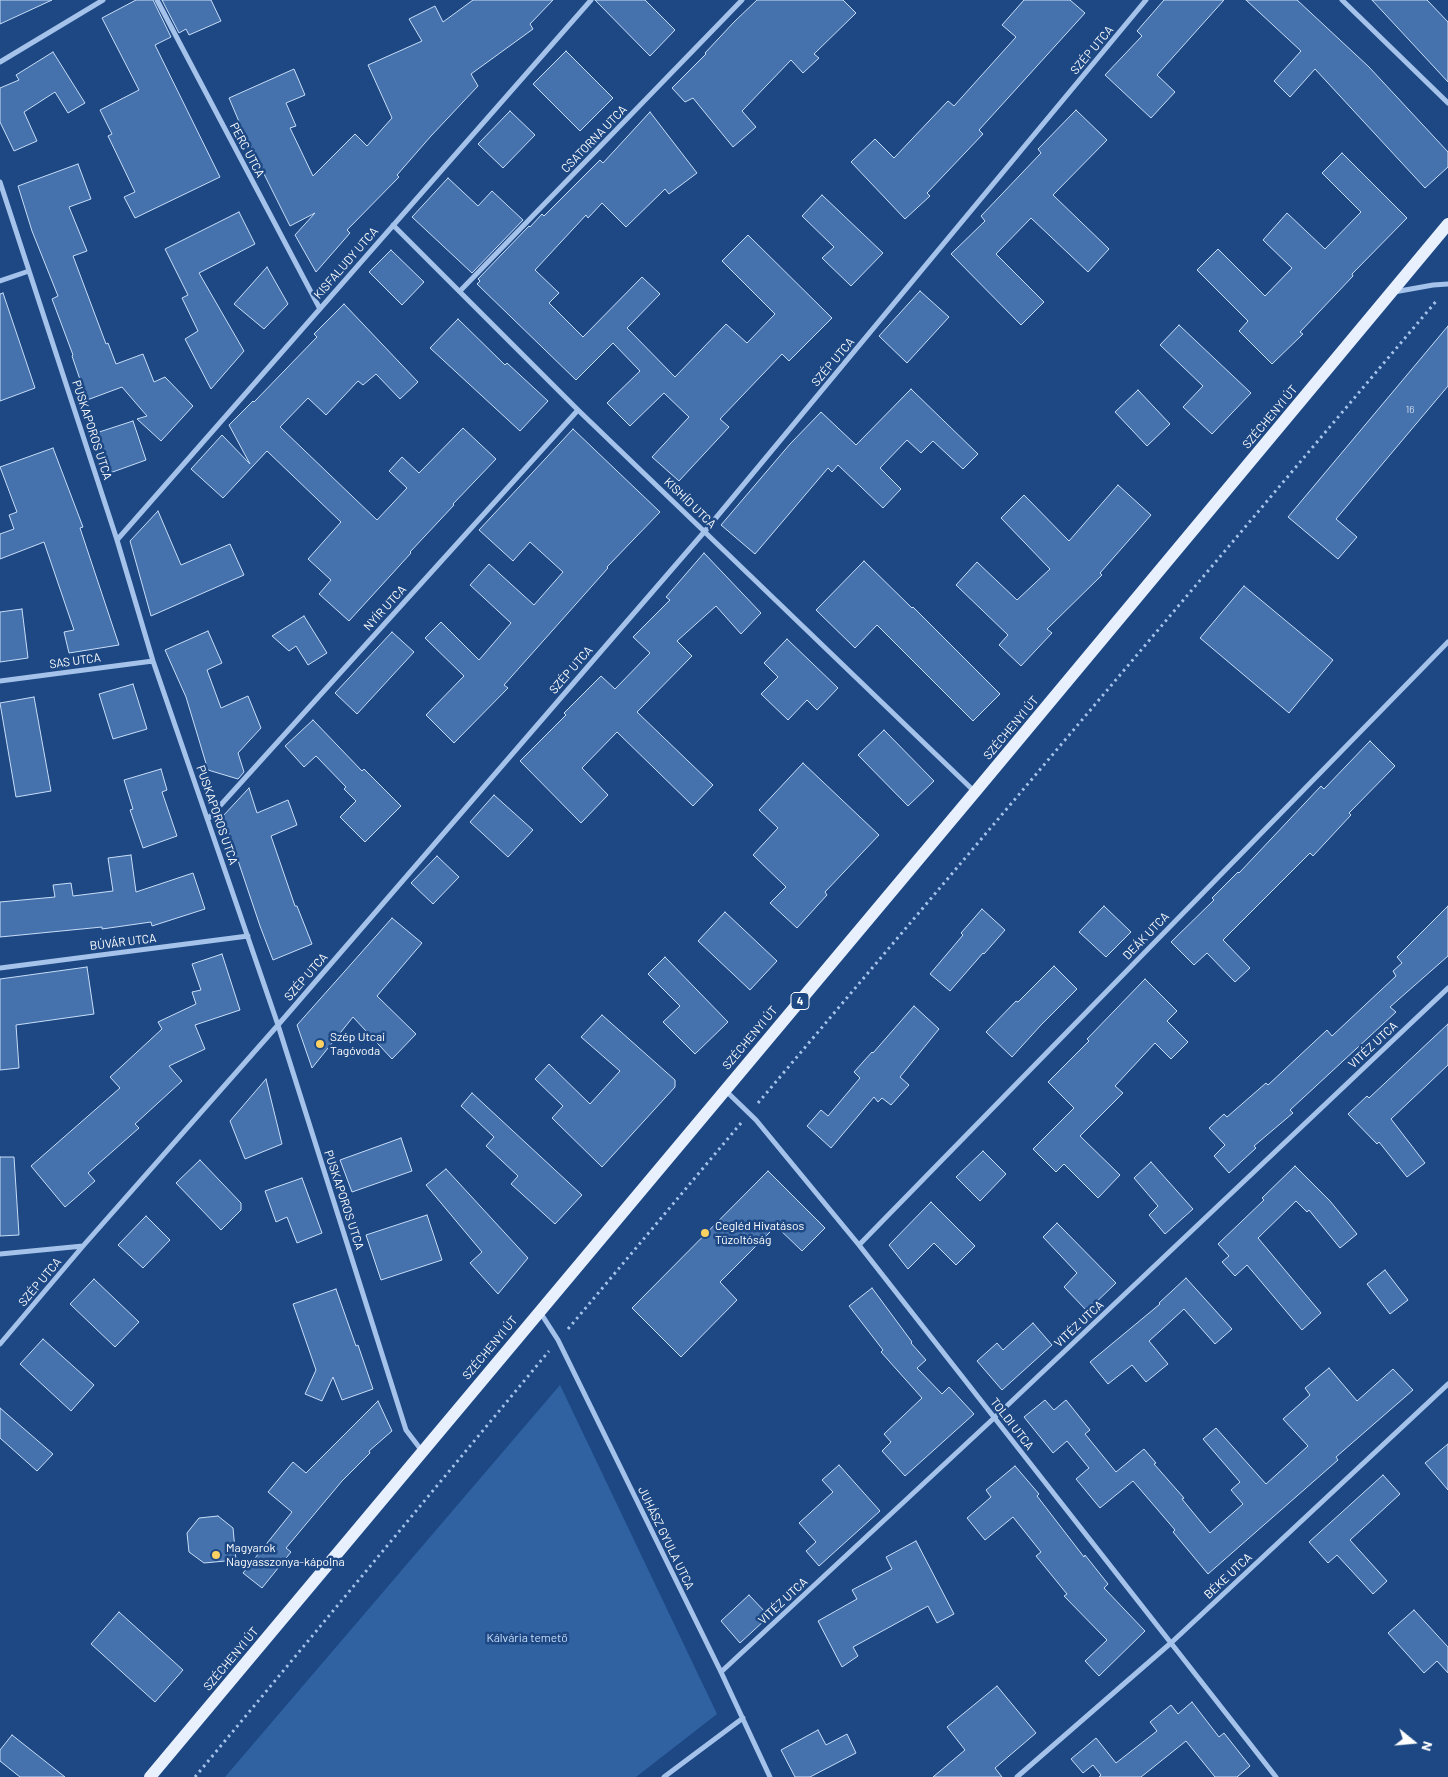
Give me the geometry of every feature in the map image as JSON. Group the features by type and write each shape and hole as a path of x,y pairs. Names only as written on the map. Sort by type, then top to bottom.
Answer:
{"main road":[{"name":"SZÉCHENYI ÚT","path":"150,1777 1448,224"}],"street":[{"path":"0,62 103,0"},
{"name":"PERC UTCA","path":"157,0 320,309"},
{"name":"KISFALUDY UTCA","path":"117,540 591,0"},
{"name":"CSATORNA UTCA","path":"460,291 742,0"},
{"name":"SZÉP UTCA","path":"0,1344 705,531 1146,0"},
{"path":"1342,0 1448,104"},
{"name":"PUSKAPOROS UTCA","path":"0,182 117,540 154,661 278,1025 406,1430 422,1451"},
{"name":"KISHÍD UTCA","path":"393,225 578,410 975,792"},
{"path":"0,281 28,271"},
{"path":"1391,292 1448,284"},
{"name":"NYÍR UTCA","path":"208,819 578,410"},
{"name":"DEÁK UTCA","path":"859,1245 1448,642"},
{"name":"SAS UTCA","path":"0,681 154,661"},
{"name":"BÚVÁR UTCA","path":"0,968 248,936"},
{"name":"VITÉZ UTCA","path":"721,1672 994,1418 1448,988"},
{"name":"TOLDI UTCA","path":"725,1090 750,1113 859,1245 1276,1777"},
{"path":"0,1254 83,1246"},
{"name":"JUHÁSZ GYULA UTCA","path":"539,1311 558,1340 721,1672 770,1777"},
{"name":"BÉKE UTCA","path":"1017,1777 1172,1642 1448,1384"},
{"path":"664,1777 743,1718"}],"path":[{"path":"195,1777 558,1340 1442,295"}],"green space":[{"name":"Kálvária temető","path":"560,1385 717,1714 636,1777 225,1777"}],"building":[{"path":"0,0 52,0 0,24"},
{"path":"136,0 153,0 171,37 155,45 220,177 135,218 124,197 135,192 108,136 112,134 100,110 139,90 102,18"},
{"path":"162,0 211,0 221,21 189,35 186,29 179,33"},
{"path":"473,0 553,0 530,24 533,29 471,74 478,86 397,175 399,177 347,230 350,233 316,272 295,235 315,213 290,226 246,138 229,98 294,69 305,95 286,103 296,126 290,128 313,176 355,134 367,146 392,118 368,65 422,41 409,19 435,6 443,22"},
{"path":"595,0 645,0 675,30 650,56"},
{"path":"757,0 843,0 856,13 814,54 819,58 803,73 791,60 742,111 756,127 733,147 693,98 685,102 672,88"},
{"path":"1024,0 1070,0 1085,13 979,130 983,134 927,193 930,196 905,219 851,162 875,139 894,158 948,101 954,106 1016,37 1002,25"},
{"path":"1164,0 1224,0 1157,75 1175,92 1151,118 1105,75 1142,36 1137,31"},
{"path":"1246,0 1297,0 1369,67 1448,152 1448,167 1425,188 1315,69 1290,97 1274,81 1301,51"},
{"path":"1372,0 1427,0 1448,22 1448,82"},
{"path":"566,51 613,98 580,131 533,84"},
{"path":"53,52 85,103 68,113 55,92 24,112 37,141 14,151 0,122 0,88 19,80 16,75"},
{"path":"1076,110 1107,140 1053,195 1109,249 1088,272 1031,218 996,254 1044,302 1021,325 951,254 985,221 981,216 1041,153 1038,149"},
{"path":"510,111 535,135 503,168 478,144"},
{"path":"650,112 697,173 669,194 665,189 626,227 602,203 588,218 586,215 535,270 559,293 549,303 583,337 642,277 660,294 627,328 675,377 726,324 747,343 775,314 722,261 748,235 832,318 789,361 782,354 720,419 729,427 679,481 652,457 689,417 664,393 630,426 607,403 640,371 613,343 576,380 477,284 480,281 478,279 529,226 542,214 544,216 600,160 603,163"},
{"path":"1342,153 1407,218 1352,274 1353,276 1300,332 1303,334 1272,364 1239,331 1248,321 1197,270 1218,249 1265,296 1292,268 1263,240 1287,213 1325,249 1361,212 1322,173"},
{"path":"78,164 91,199 69,207 87,251 73,256 106,344 108,343 116,364 143,354 154,382 165,377 193,406 161,441 137,419 147,416 122,387 87,400 73,355 52,299 58,296 32,231 18,186"},
{"path":"448,178 478,206 492,191 523,220 472,273 412,217"},
{"path":"822,195 883,253 851,286 822,258 834,247 802,216"},
{"path":"239,212 255,244 199,273 244,351 211,389 185,339 198,331 182,298 188,295 165,249"},
{"path":"391,250 424,282 402,305 369,272"},
{"path":"267,267 288,304 264,329 234,304"},
{"path":"920,291 949,317 907,363 879,336"},
{"path":"3,293 35,388 0,401 0,294"},
{"path":"344,304 418,382 400,399 376,374 363,385 358,381 326,415 308,398 280,427 377,520 407,488 389,471 402,457 419,473 463,428 496,459 453,504 349,621 319,594 331,580 308,559 341,522 267,451 223,498 191,469 222,435 250,464 229,425 317,337 314,334"},
{"path":"458,319 505,365 507,363 548,401 520,431 430,348"},
{"path":"1179,325 1251,393 1212,434 1183,407 1203,386 1160,345"},
{"path":"1448,326 1448,386 1336,519 1357,537 1338,559 1288,517"},
{"path":"911,389 978,454 963,469 933,441 921,453 907,440 880,468 901,489 883,508 838,465 832,472 828,468 755,554 721,525 790,444 821,412 856,445"},
{"path":"1138,390 1170,424 1147,446 1115,412"},
{"path":"133,421 146,460 107,474 93,434"},
{"path":"573,429 660,512 607,567 504,685 508,688 454,743 426,715 464,676 425,638 441,622 479,660 511,623 470,585 489,564 534,605 563,572 530,542 513,561 479,530"},
{"path":"53,448 83,527 80,528 119,645 69,653 64,632 74,630 44,542 0,559 0,534 14,529 9,515 17,512 0,467"},
{"path":"1118,485 1151,515 1100,573 1102,575 1047,629 1052,633 1021,666 999,645 1008,635 956,585 977,562 1017,600 1050,569 1001,518 1024,495 1069,541"},
{"path":"158,511 181,565 230,544 244,575 151,616 130,541"},
{"path":"704,553 761,613 741,634 716,606 677,641 692,656 637,712 713,785 693,806 617,732 582,768 608,795 581,823 520,761 566,715 564,713 601,676 615,689 650,653 633,637 670,600 666,597"},
{"path":"864,561 1000,694 973,721 877,625 855,648 816,610"},
{"path":"1244,586 1333,660 1289,713 1200,638"},
{"path":"22,609 28,658 0,662 0,612"},
{"path":"304,616 327,653 308,665 296,646 289,651 272,636"},
{"path":"208,631 222,663 207,670 221,708 248,696 261,728 238,753 244,772 238,779 208,770 186,697 165,650"},
{"path":"392,632 414,652 357,714 335,693"},
{"path":"787,639 838,688 817,710 807,700 788,720 761,694 778,677 764,663"},
{"path":"133,684 147,729 113,739 99,694"},
{"path":"34,697 51,791 16,797 0,703"},
{"path":"313,720 362,771 364,769 401,806 365,842 340,817 356,801 344,789 346,787 316,756 304,767 285,746"},
{"path":"884,730 934,781 908,806 858,755"},
{"path":"1370,741 1395,766 1349,813 1351,815 1313,856 1310,853 1223,940 1250,968 1235,982 1207,953 1194,965 1171,942 1214,900 1212,898 1239,873 1321,786 1324,789"},
{"path":"803,763 879,835 825,892 827,895 797,928 770,903 786,887 753,855 778,828 759,810"},
{"path":"161,769 167,790 162,792 177,836 143,848 130,810 133,809 124,780"},
{"path":"249,788 257,813 288,800 297,825 271,836 295,906 297,906 312,944 273,960 223,816"},
{"path":"494,795 533,830 508,857 470,822"},
{"path":"131,855 136,892 193,873 205,909 152,926 151,922 102,929 102,927 0,937 0,902 55,897 53,885 71,883 73,896 113,891 108,858"},
{"path":"437,856 459,877 433,904 411,883"},
{"path":"1104,906 1131,932 1106,957 1079,932"},
{"path":"1448,906 1448,956 1390,1007 1396,1012 1290,1110 1293,1113 1254,1146 1256,1148 1229,1173 1214,1156 1225,1145 1209,1128 1224,1114 1227,1117 1266,1083 1268,1085 1327,1030 1332,1036 1396,976 1393,971 1402,963 1397,957"},
{"path":"982,909 1005,930 950,991 930,974"},
{"path":"725,912 777,961 750,990 698,941"},
{"path":"392,918 422,943 377,996 416,1034 392,1059 353,1017 312,1068 297,1025"},
{"path":"222,954 240,1010 195,1025 205,1049 169,1066 182,1081 135,1124 139,1128 88,1173 95,1181 65,1207 31,1166 120,1088 110,1077 162,1029 158,1022 196,1004 192,992 201,990 192,964"},
{"path":"665,957 728,1022 695,1054 663,1022 680,1006 648,974"},
{"path":"1054,966 1077,989 1012,1057 986,1032"},
{"path":"87,967 94,1014 16,1025 19,1068 0,1070 0,979"},
{"path":"1145,979 1177,1011 1167,1021 1188,1042 1171,1059 1155,1043 1115,1086 1123,1093 1080,1136 1120,1175 1098,1198 1064,1164 1056,1172 1033,1149 1074,1108 1048,1082 1089,1041 1087,1039"},
{"path":"914,1006 939,1029 900,1077 909,1085 891,1105 882,1098 878,1102 874,1097 831,1148 807,1126 821,1110 828,1116 860,1078 854,1072"},
{"path":"602,1015 675,1080 675,1087 602,1167 552,1118 563,1106 535,1079 549,1064 590,1104 620,1071 581,1037"},
{"path":"1448,1024 1448,1065 1391,1119 1425,1163 1407,1177 1379,1142 1377,1144 1348,1114 1367,1096 1369,1098"},
{"path":"266,1079 282,1144 245,1159 230,1121"},
{"path":"472,1093 582,1195 555,1224 511,1184 518,1176 486,1146 494,1137 461,1106"},
{"path":"401,1138 412,1171 352,1192 340,1160"},
{"path":"983,1151 1006,1174 980,1201 956,1177"},
{"path":"0,1157 14,1157 19,1235 0,1236"},
{"path":"200,1160 241,1203 241,1210 221,1230 176,1183"},
{"path":"1151,1162 1193,1209 1165,1234 1149,1215 1158,1206 1134,1178"},
{"path":"1295,1166 1330,1201 1357,1234 1340,1248 1309,1210 1307,1212 1296,1201 1258,1238 1321,1313 1302,1330 1247,1265 1235,1276 1222,1262 1229,1256 1218,1244 1264,1200 1262,1198"},
{"path":"446,1169 528,1258 498,1294 470,1263 482,1252 426,1185"},
{"path":"768,1171 825,1228 802,1251 776,1226 720,1282 737,1300 681,1357 632,1308"},
{"path":"302,1178 322,1233 297,1243 287,1217 276,1222 265,1191"},
{"path":"931,1202 975,1246 956,1265 934,1243 908,1269 889,1245"},
{"path":"427,1215 442,1260 381,1280 366,1235"},
{"path":"146,1216 170,1240 143,1268 118,1245"},
{"path":"1057,1223 1116,1283 1087,1311 1064,1287 1077,1273 1043,1237"},
{"path":"1385,1270 1408,1300 1390,1314 1367,1284"},
{"path":"1186,1278 1232,1329 1215,1344 1184,1309 1149,1341 1168,1364 1146,1382 1132,1365 1108,1384 1090,1362 1160,1304"},
{"path":"94,1279 139,1322 115,1347 70,1304"},
{"path":"872,1288 911,1343 926,1360 917,1368 942,1394 949,1387 974,1414 905,1476 882,1451 891,1442 884,1434 922,1398 881,1352 883,1350 849,1306"},
{"path":"336,1289 373,1389 342,1400 333,1377 322,1401 305,1394 316,1370 293,1304"},
{"path":"1033,1323 1052,1345 1002,1390 977,1361 997,1343 1003,1350"},
{"path":"43,1339 94,1385 71,1411 20,1364"},
{"path":"1329,1368 1357,1401 1393,1369 1413,1390 1336,1457 1338,1460 1208,1574 1173,1532 1175,1530 1133,1481 1100,1508 1076,1479 1089,1468 1067,1441 1053,1453 1024,1417 1045,1400 1054,1410 1066,1400 1090,1430 1085,1434 1116,1472 1144,1449 1210,1533 1243,1504 1231,1490 1240,1482 1203,1439 1216,1428 1266,1484 1308,1446 1283,1419 1310,1395 1305,1388"},
{"path":"378,1401 392,1431 369,1451 370,1453 342,1481 286,1548 291,1552 262,1588 243,1573 292,1512 268,1492 293,1462 306,1473"},
{"path":"0,1408 53,1454 37,1471 0,1438"},
{"path":"1448,1444 1448,1490 1425,1463"},
{"path":"839,1465 880,1511 819,1566 806,1551 816,1542 799,1523 833,1492 822,1480"},
{"path":"1015,1466 1039,1494 1037,1496 1084,1557 1085,1555 1108,1584 1104,1588 1145,1631 1099,1676 1085,1661 1107,1640 1064,1596 1067,1594 1036,1556 1041,1552 1013,1517 985,1540 967,1518 991,1497 986,1490"},
{"path":"1383,1475 1400,1494 1350,1540 1387,1581 1373,1594 1337,1555 1328,1563 1309,1542"},
{"path":"218,1516 233,1528 236,1560 204,1563 189,1552 187,1533 199,1518"},
{"path":"916,1541 954,1614 937,1623 928,1606 853,1647 858,1656 842,1667 818,1621 857,1599 852,1590 892,1569 886,1557"},
{"path":"749,1595 767,1614 764,1616 766,1619 740,1643 721,1621"},
{"path":"1414,1610 1448,1647 1448,1673 1437,1661 1424,1673 1388,1633"},
{"path":"119,1612 183,1670 155,1702 91,1644"},
{"path":"997,1686 1036,1733 995,1768 1002,1777 933,1777 965,1750 947,1727"},
{"path":"1192,1702 1219,1737 1224,1733 1250,1766 1237,1777 1215,1777 1186,1741 1141,1777 1099,1777 1101,1775 1093,1765 1083,1773 1071,1759 1096,1738 1116,1763 1157,1731 1150,1722 1171,1705 1178,1714"},
{"path":"818,1730 826,1745 847,1734 856,1753 810,1777 795,1777 781,1750"},
{"path":"12,1735 65,1777 20,1777 0,1761 0,1750"}],"place":[{"name":"Szép Utcai Tagóvoda","path":"320,1044"},
{"name":"Cegléd Hivatásos Tűzoltóság","path":"705,1233"},
{"name":"Magyarok Nagyasszonya-kápolna","path":"216,1555"}]}
